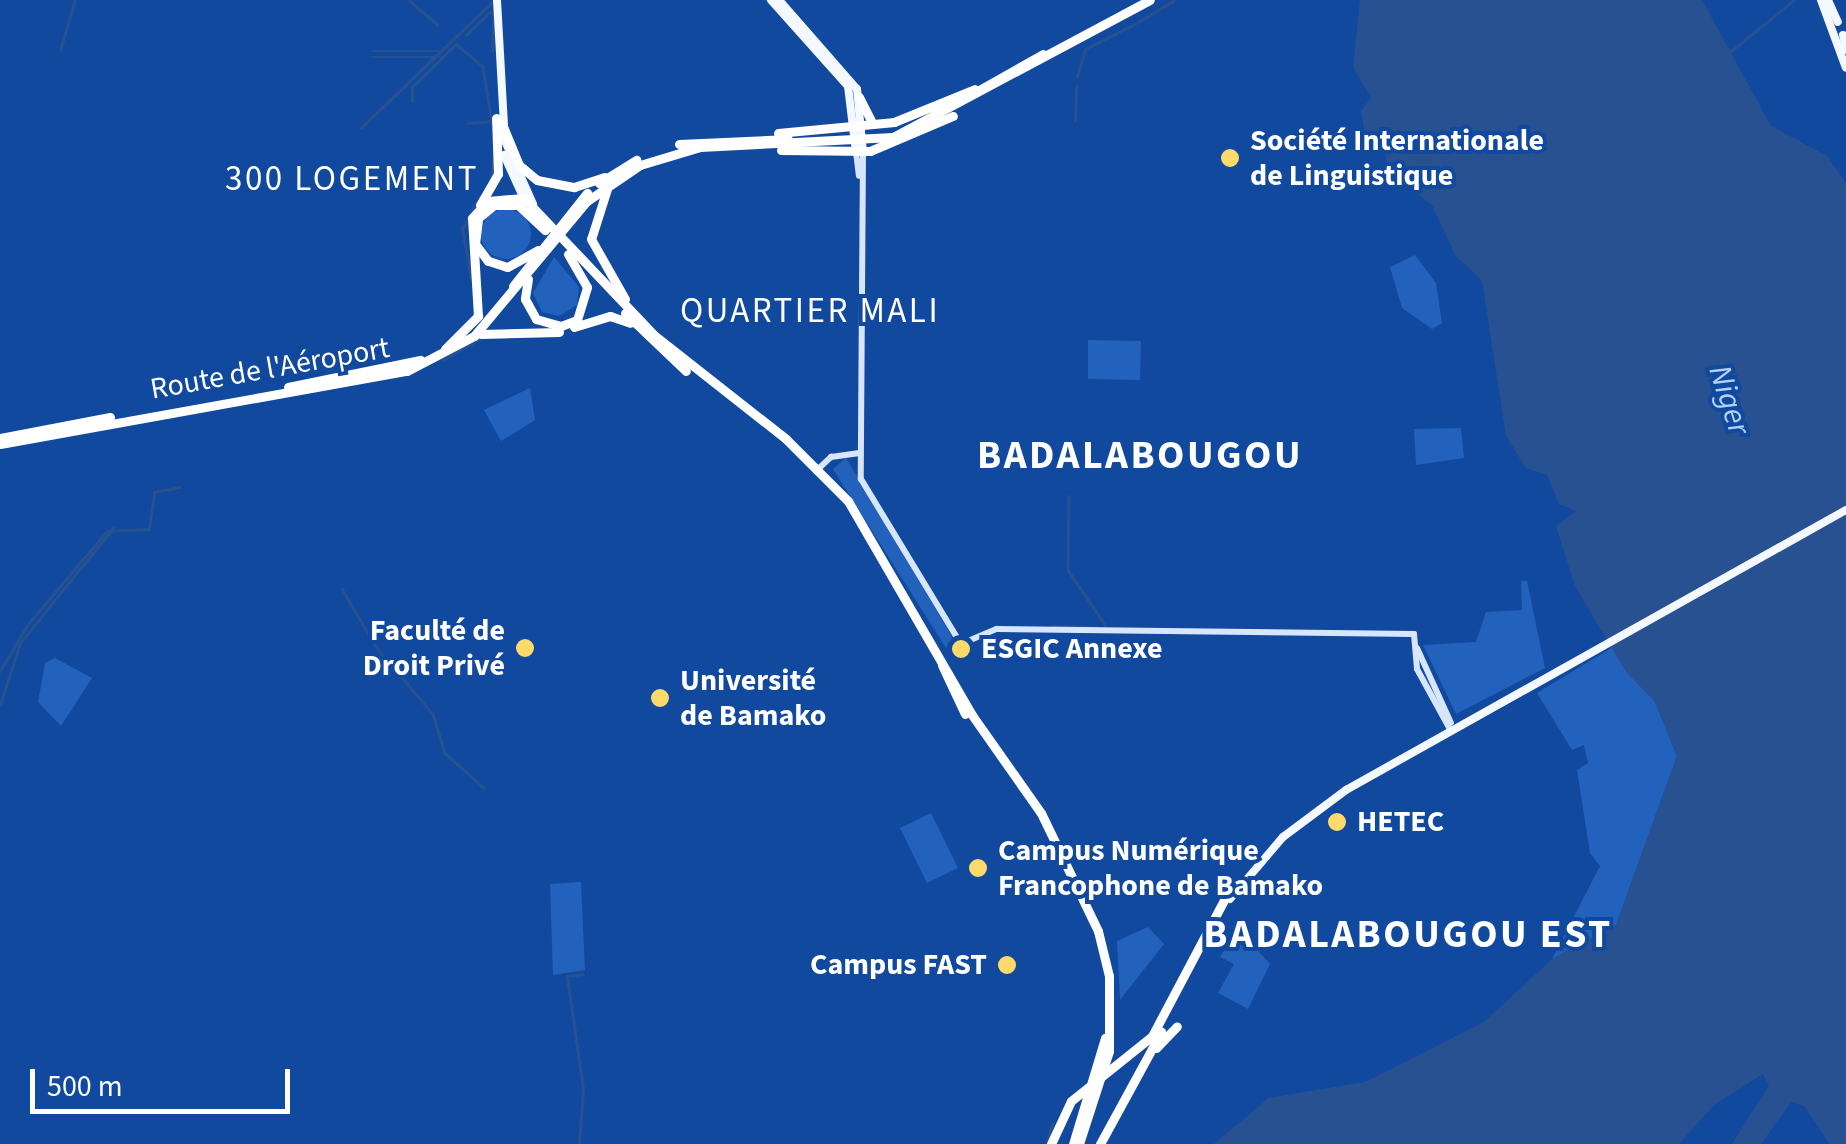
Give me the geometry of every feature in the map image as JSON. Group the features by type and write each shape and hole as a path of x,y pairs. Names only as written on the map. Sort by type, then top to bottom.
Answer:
{"highway":[{"name":"Route de l'Aéroport","path":"989,87 1141,0"},
{"name":"Route de l'Aéroport","path":"0,441 368,374 444,349 501,303 538,250 611,177 663,149 742,142 871,139 914,125 1150,0"},
{"path":"742,142 879,123 989,87"},
{"path":"742,142 860,152 926,132 989,87"},
{"path":"860,97 866,118 879,123"},
{"path":"499,121 520,166 536,180 574,187 611,177"},
{"path":"444,349 478,316 468,238 498,174 499,121"},
{"path":"611,177 597,204 591,238 602,268 651,332"},
{"name":"Route de l'Aéroport","path":"0,441 386,378 474,336 534,268 571,218 611,177"},
{"path":"480,206 524,198 534,204 542,223"},
{"path":"538,250 497,266 480,254 474,231 486,210 502,204 526,208 651,332 818,470 855,520 974,728 1038,818 1095,933 1111,997 1104,1067 1076,1144"},
{"path":"534,268 525,290 531,312 543,324 570,324 588,294 565,249"},
{"path":"579,324 597,281"},
{"path":"597,281 635,326 818,470"},
{"path":"474,336 579,324 610,316 635,326"},
{"path":"1050,1144 1071,1101 1152,1036 1228,898"},
{"path":"1100,1144 1228,898"},
{"path":"1152,1036 1158,1014"},
{"path":"1150,1054 1176,1026"}],"main road":[{"path":"496,0 499,121 524,198 542,223"},
{"path":"771,0 848,86 859,125"},
{"path":"778,0 860,97 858,453 868,494 961,644 997,628 1414,637 1451,728"},
{"path":"1824,0 1843,27 1846,50"},
{"path":"1824,0 1830,33 1846,68"},
{"path":"1830,33 1843,27"},
{"path":"1830,33 1843,27"},
{"path":"496,67 499,121 534,204"},
{"path":"498,87 507,80"},
{"path":"818,470 858,453"},
{"path":"1228,898 1316,806 1846,510"}],"shaded area":[{"path":"506,209 524,216 531,234 524,252 506,259 488,252 481,234 488,216"},
{"path":"1415,255 1436,283 1442,323 1432,329 1402,308 1390,267"},
{"path":"554,257 579,287 577,305 559,316 542,312 533,293"},
{"path":"1088,340 1141,341 1140,380 1088,379"},
{"path":"530,388 535,420 501,441 484,410"},
{"path":"1461,428 1464,458 1416,465 1414,429"},
{"path":"846,458 955,642 946,648 833,469"},
{"path":"1521,581 1527,581 1545,668 1456,714 1423,645 1476,642 1486,612 1522,610"},
{"path":"1613,647 1655,702 1677,756 1616,925 1552,959 1600,866 1590,853 1577,770 1588,763 1584,745 1572,750 1537,693"},
{"path":"55,658 92,678 61,726 38,702 45,663"},
{"path":"931,813 958,868 927,883 900,828"},
{"path":"581,882 585,970 553,975 550,884"},
{"path":"1148,927 1164,944 1120,1000 1117,941"},
{"path":"1238,929 1270,964 1248,1009 1218,993 1234,964 1220,957"}],"water":[{"name":"Niger","path":"1360,0 1702,0 1771,126 1827,156 1846,183 1846,1144 1830,1144 1804,1106 1791,1102 1761,1144 1732,1144 1769,1085 1763,1074 1714,1105 1679,1144 1214,1144 1269,1098 1365,1082 1484,1022 1552,959 1616,925 1677,756 1655,702 1626,672 1575,586 1556,526 1576,511 1559,504 1547,475 1526,468 1506,436 1482,281 1455,255 1432,205 1388,172 1384,148 1365,139 1361,111 1371,98 1353,67"}],"waterway":[{"path":"60,50 75,0"},
{"path":"409,0 438,25"},
{"path":"1725,56 1794,0"},
{"path":"361,128 493,1"},
{"path":"492,51 494,1"},
{"path":"1138,22 1173,1"},
{"path":"466,35 490,12"},
{"path":"1077,77 1085,49 1135,24"},
{"path":"412,101 412,87 456,44 483,67 492,123"},
{"path":"372,51 440,51"},
{"path":"372,57 435,57"},
{"path":"1075,121 1076,86"},
{"path":"468,123 491,121"},
{"path":"491,178 493,161"},
{"path":"471,278 462,229 480,197"},
{"path":"443,360 481,338"},
{"path":"0,671 28,624 107,531 149,529 154,492 180,487"},
{"path":"1069,496 1068,570 1106,626"},
{"path":"0,705 20,643 113,528"},
{"path":"342,589 377,648 433,714 445,753 484,788"},
{"path":"1053,626 1095,627"},
{"path":"579,1144 583,1089 567,976 583,974"},
{"path":"1046,1144 1052,1124"}],"place":[{"name":"Société Internationale de Linguistique","path":"1230,158"},
{"name":"Faculté de Droit Privé","path":"525,648"},
{"name":"ESGIC Annexe","path":"961,649"},
{"name":"Université de Bamako","path":"660,698"},
{"name":"HETEC","path":"1337,822"},
{"name":"Campus Numérique Francophone de Bamako","path":"978,868"},
{"name":"Campus FAST","path":"1007,965"}],"district":[{"name":"300 LOGEMENT","path":"352,179"},
{"name":"QUARTIER MALI","path":"810,311"},
{"name":"BADALABOUGOU","path":"1140,456"},
{"name":"BADALABOUGOU EST","path":"1408,935"}]}
